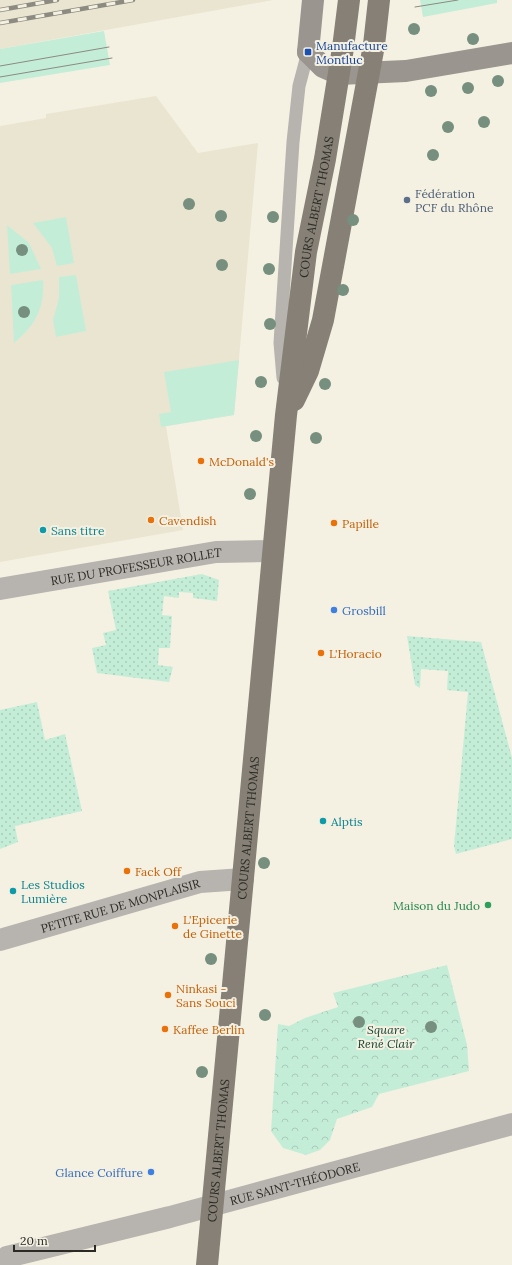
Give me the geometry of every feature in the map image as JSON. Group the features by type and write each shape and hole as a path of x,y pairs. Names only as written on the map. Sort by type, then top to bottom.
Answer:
{"main road":[{"name":"COURS ALBERT THOMAS","path":"206,1265 213,1205 272,551 286,415 306,252 325,159 343,48 348,0"},
{"path":"286,415 308,371 323,320 374,45 379,0"}],"street":[{"name":"COURS ALBERT THOMAS","path":"308,52 313,0"},
{"path":"308,52 323,67 338,74 406,71 512,53"},
{"name":"RUE DU PROFESSEUR ROLLET","path":"0,589 216,552 272,551"},
{"name":"PETITE RUE DE MONPLAISIR","path":"0,940 200,882 243,879"},
{"name":"RUE SAINT-THÉODORE","path":"4,1258 213,1205 512,1124"}],"lane":[{"name":"COURS ALBERT THOMAS","path":"286,415 280,343 285,255 299,86 308,52"}],"shaded area":[{"path":"0,0 273,0 0,49"},
{"path":"156,96 198,153 258,143 234,415 166,426 183,530 0,562 0,126 46,118 46,114"}],"green space":[{"path":"420,0 497,0 497,3 423,17"},
{"path":"104,31 110,65 0,83 0,49"},
{"path":"66,217 74,263 57,266 52,248 33,223"},
{"path":"7,225 29,243 41,269 10,274"},
{"path":"76,275 86,331 56,337 53,320 59,298 59,277"},
{"path":"43,280 42,299 37,316 28,330 14,343 11,285"},
{"path":"239,360 234,415 161,427 159,414 171,412 164,372"},
{"path":"202,574 219,580 217,601 193,598 193,593 179,592 179,598 164,596 162,615 172,616 170,648 159,648 158,665 173,667 169,682 97,673 92,648 106,645 103,633 116,630 108,591"},
{"path":"407,636 481,642 512,758 512,839 456,854 454,846 468,692 447,690 448,671 421,669 420,688 415,685"},
{"path":"37,702 45,740 65,734 82,811 15,826 18,842 0,849 0,710"},
{"name":"Square René Clair","path":"447,965 467,1045 469,1071 379,1094 372,1107 337,1119 330,1140 320,1150 306,1155 283,1148 271,1131 278,1024 289,1026 305,1018 338,1007 333,993"}],"tram line":[{"path":"415,7 458,0"},
{"path":"0,66 109,47"},
{"path":"0,77 112,58"}],"railway":[{"path":"0,10 57,0"},
{"path":"0,23 133,0"}],"place":[{"name":"Manufacture Montluc","path":"308,52"},
{"name":"Fédération PCF du Rhône","path":"407,200"},
{"name":"McDonald's","path":"201,461"},
{"name":"Cavendish","path":"151,520"},
{"name":"Papille","path":"334,523"},
{"name":"Sans titre","path":"43,530"},
{"name":"Grosbill","path":"334,610"},
{"name":"L'Horacio","path":"321,653"},
{"name":"Alptis","path":"323,821"},
{"name":"Fack Off","path":"127,871"},
{"name":"Les Studios Lumière","path":"13,891"},
{"name":"Maison du Judo","path":"488,905"},
{"name":"L'Epicerie de Ginette","path":"175,926"},
{"name":"Ninkasi - Sans Souci","path":"168,995"},
{"name":"Kaffee Berlin","path":"165,1029"},
{"name":"Glance Coiffure","path":"151,1172"}]}
